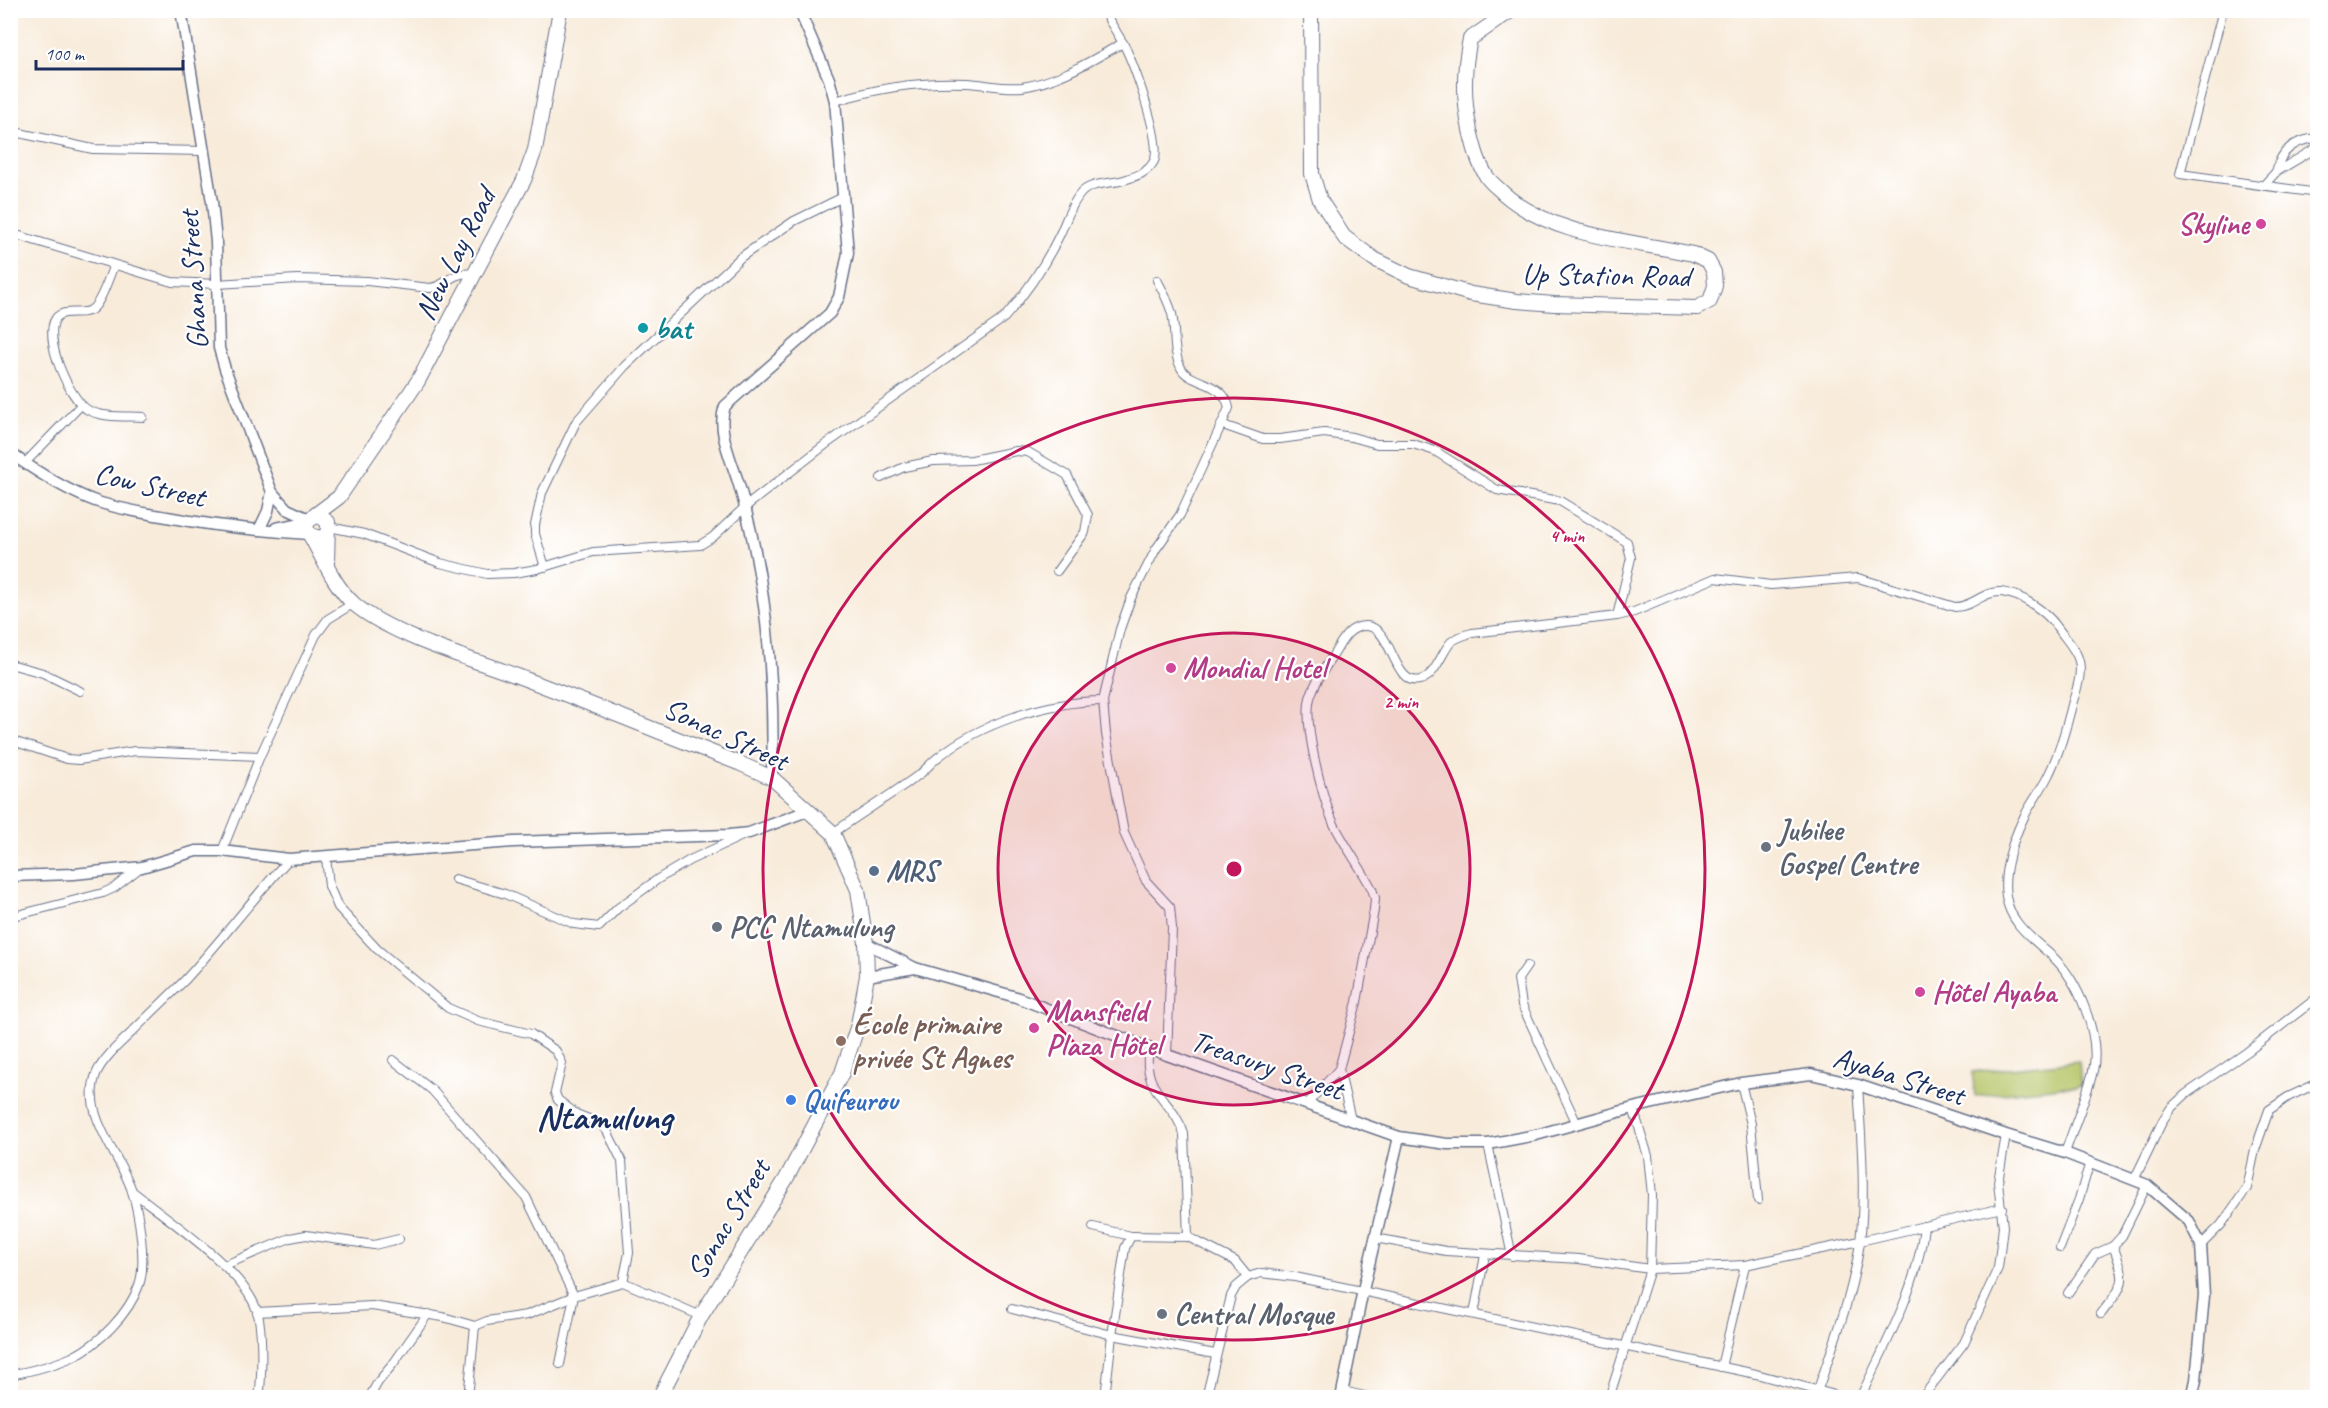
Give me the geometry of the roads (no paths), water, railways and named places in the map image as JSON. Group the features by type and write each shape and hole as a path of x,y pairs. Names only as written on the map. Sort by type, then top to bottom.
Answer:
{"highway":[{"name":"New Lay Road","path":"339,497 418,381 524,180 535,150 560,10"},
{"name":"Up Station Road","path":"1311,10 1312,174 1320,200 1344,237 1374,259 1408,276 1460,291 1517,301 1697,308 1710,301 1715,286 1714,272 1708,261 1693,254 1590,234 1544,221 1513,201 1488,180 1478,160 1464,104 1465,63 1470,39 1512,10"},
{"path":"309,526 339,497"},
{"path":"327,565 328,529 339,497"},
{"path":"309,526 322,516 328,529"},
{"path":"309,526 320,538 328,529"},
{"name":"Sonac Street","path":"309,526 327,565 342,590 354,603 375,618 406,633 741,764 771,778 833,833 858,890 866,943 867,976 858,1025 842,1073 786,1179 701,1316 659,1398"}],"street":[{"name":"Ghana Street","path":"181,10 205,151 216,242 219,348 272,492 287,509 309,526"},
{"path":"771,778 773,740 770,649 764,598 745,507 722,422 722,413 725,406 830,313 839,297 848,253 835,101 829,79 799,10"},
{"path":"328,529 364,534 440,563 487,574 514,573 545,567 593,552 700,545 825,445 1004,318 1025,296 1082,191 1095,185 1120,181 1147,171 1155,159 1156,145 1131,58 1109,20 1107,10"},
{"path":"2223,10 2180,174 2318,193"},
{"path":"835,101 868,91 937,83 1022,87 1049,81 1124,43"},
{"path":"10,131 93,149 205,151"},
{"path":"2276,172 2282,153 2303,140 2318,138"},
{"path":"2263,186 2276,172 2318,147"},
{"path":"545,567 535,534 535,525 542,493 576,422 624,366 741,257 794,220 843,197"},
{"path":"10,233 172,282 217,284 297,279 367,281 430,288 455,274 474,274"},
{"path":"114,265 97,304 91,310 82,313 63,313 54,321 53,339 68,388 81,405 90,411 99,413 143,417"},
{"path":"1157,280 1171,311 1174,347 1181,369 1215,388 1229,404 1229,413 1180,515 1156,549 1131,598 1120,629 1103,701 1106,734 1124,832 1146,881 1170,908 1172,928 1167,1055"},
{"path":"25,464 81,405"},
{"path":"1223,425 1263,439 1324,433 1352,436 1377,444 1413,444 1435,451 1497,490 1552,499 1571,506 1627,542 1631,558 1617,616"},
{"path":"881,478 904,467 933,461 972,460 1016,451 1028,452 1067,476 1088,515 1085,532 1057,571"},
{"name":"Cow Street","path":"10,453 66,487 96,501 132,511 256,531 309,526"},
{"path":"256,531 266,516 272,492"},
{"path":"1306,1104 1339,1069 1357,1002 1375,898 1368,881 1333,821 1309,738 1310,700 1316,682 1348,633 1359,626 1370,626 1380,632 1403,675 1410,680 1420,680 1430,675 1450,643 1459,636 1617,616 1634,612 1715,578 1771,585 1850,577 1955,607 1970,605 1989,592 2010,594 2034,606 2051,619 2076,654 2080,664 2080,676 2060,747 2049,774 2020,825 2010,858 2005,894 2011,915 2016,923 2054,957 2077,990 2089,1018 2094,1042 2093,1071 2065,1153"},
{"path":"222,851 260,756 316,635 328,619 354,603"},
{"path":"10,664 44,673 80,691"},
{"path":"833,833 966,739 1046,706 1080,701 1103,701"},
{"path":"10,740 67,759 80,760 135,751 260,756"},
{"path":"455,879 505,894 574,924 599,927 618,908 658,879 690,860 749,833 807,811"},
{"path":"10,876 74,874 142,867 196,851 222,851 289,858 326,857 513,842 749,833"},
{"path":"326,857 329,886 338,907 377,949 400,969 448,1008 478,1022 531,1034 556,1051 562,1063 555,1094 558,1100 576,1114 599,1123 607,1131 622,1161 629,1253 622,1282"},
{"path":"10,1375 38,1369 73,1357 100,1337 125,1311 140,1285 143,1264 132,1191 111,1149 93,1104 93,1087 98,1072 115,1049 185,979 289,858"},
{"path":"10,917 22,912 103,893 114,888 142,867"},
{"path":"10,910 22,912"},
{"name":"Treasury Street","path":"866,943 915,968 1016,997 1167,1055 1399,1137"},
{"path":"1527,966 1518,979 1522,1005 1577,1124"},
{"name":"Treasury Street","path":"867,976 915,968"},
{"path":"2135,1179 2171,1108 2186,1094 2247,1052 2318,997"},
{"path":"1149,1048 1148,1071 1152,1083 1159,1097 1180,1120 1184,1134 1188,1237"},
{"path":"393,1060 432,1090 526,1197 574,1296 560,1364"},
{"path":"1339,1069 1351,1120"},
{"name":"Ayaba Street","path":"1399,1137 1447,1144 1488,1144 1536,1135 1633,1108 1741,1083 1811,1074 1858,1085 2065,1153 2147,1185 2189,1221 2201,1245 2204,1268 2204,1306 2192,1398"},
{"path":"1741,1083 1751,1124 1758,1200"},
{"path":"2201,1245 2222,1225 2247,1188 2255,1150 2269,1110 2288,1097 2318,1083"},
{"path":"1816,1394 1851,1283 1860,1241 1862,1179 1858,1085"},
{"path":"1609,1398 1650,1269 1652,1196 1648,1156 1633,1108"},
{"path":"1922,1398 1964,1343 1998,1268 2002,1247 2002,1208 1998,1182 2006,1135"},
{"path":"1373,1398 1342,1394 1363,1290 1399,1137"},
{"path":"1488,1144 1512,1256"},
{"path":"2060,1248 2079,1199 2090,1162"},
{"path":"2068,1293 2095,1254 2113,1246 2122,1236 2147,1185"},
{"path":"132,1191 225,1265 253,1301 260,1328 259,1398"},
{"path":"1375,1238 1446,1251 1579,1259 1650,1269 1745,1264 1860,1241 2002,1208"},
{"path":"1860,1398 1896,1321 1918,1266 1924,1226"},
{"path":"1093,1227 1131,1236 1188,1237 1235,1261 1248,1276"},
{"path":"225,1265 290,1238 306,1235 374,1245 399,1239"},
{"path":"1105,1398 1125,1248 1131,1236"},
{"path":"2101,1314 2121,1286 2124,1277 2113,1246"},
{"path":"1474,1314 1485,1255"},
{"path":"1721,1367 1745,1264"},
{"path":"1206,1398 1231,1296 1236,1287 1248,1276 1261,1273 1295,1276 1363,1290 1721,1367 1797,1384 1816,1394 1846,1398"},
{"path":"257,1312 372,1306 428,1314 476,1326 487,1321 526,1315 574,1296 622,1282 701,1316"},
{"path":"1012,1309 1112,1335 1215,1354"},
{"path":"369,1398 378,1382 428,1314"},
{"path":"468,1398 476,1326"}],"place":[{"name":"Skyline","path":"2261,224"},
{"name":"bat","path":"643,328"},
{"name":"Mondial Hotel","path":"1171,668"},
{"name":"Jubilee Gospel Centre","path":"1766,847"},
{"name":"MRS","path":"874,871"},
{"name":"PCC Ntamulung","path":"717,927"},
{"name":"Hôtel Ayaba","path":"1920,992"},
{"name":"Mansfield Plaza Hôtel","path":"1034,1028"},
{"name":"École primaire privée St Agnes","path":"841,1041"},
{"name":"Quifeurou","path":"791,1100"},
{"name":"Central Mosque","path":"1162,1314"}],"district":[{"name":"Ntamulung","path":"604,1116"}]}
